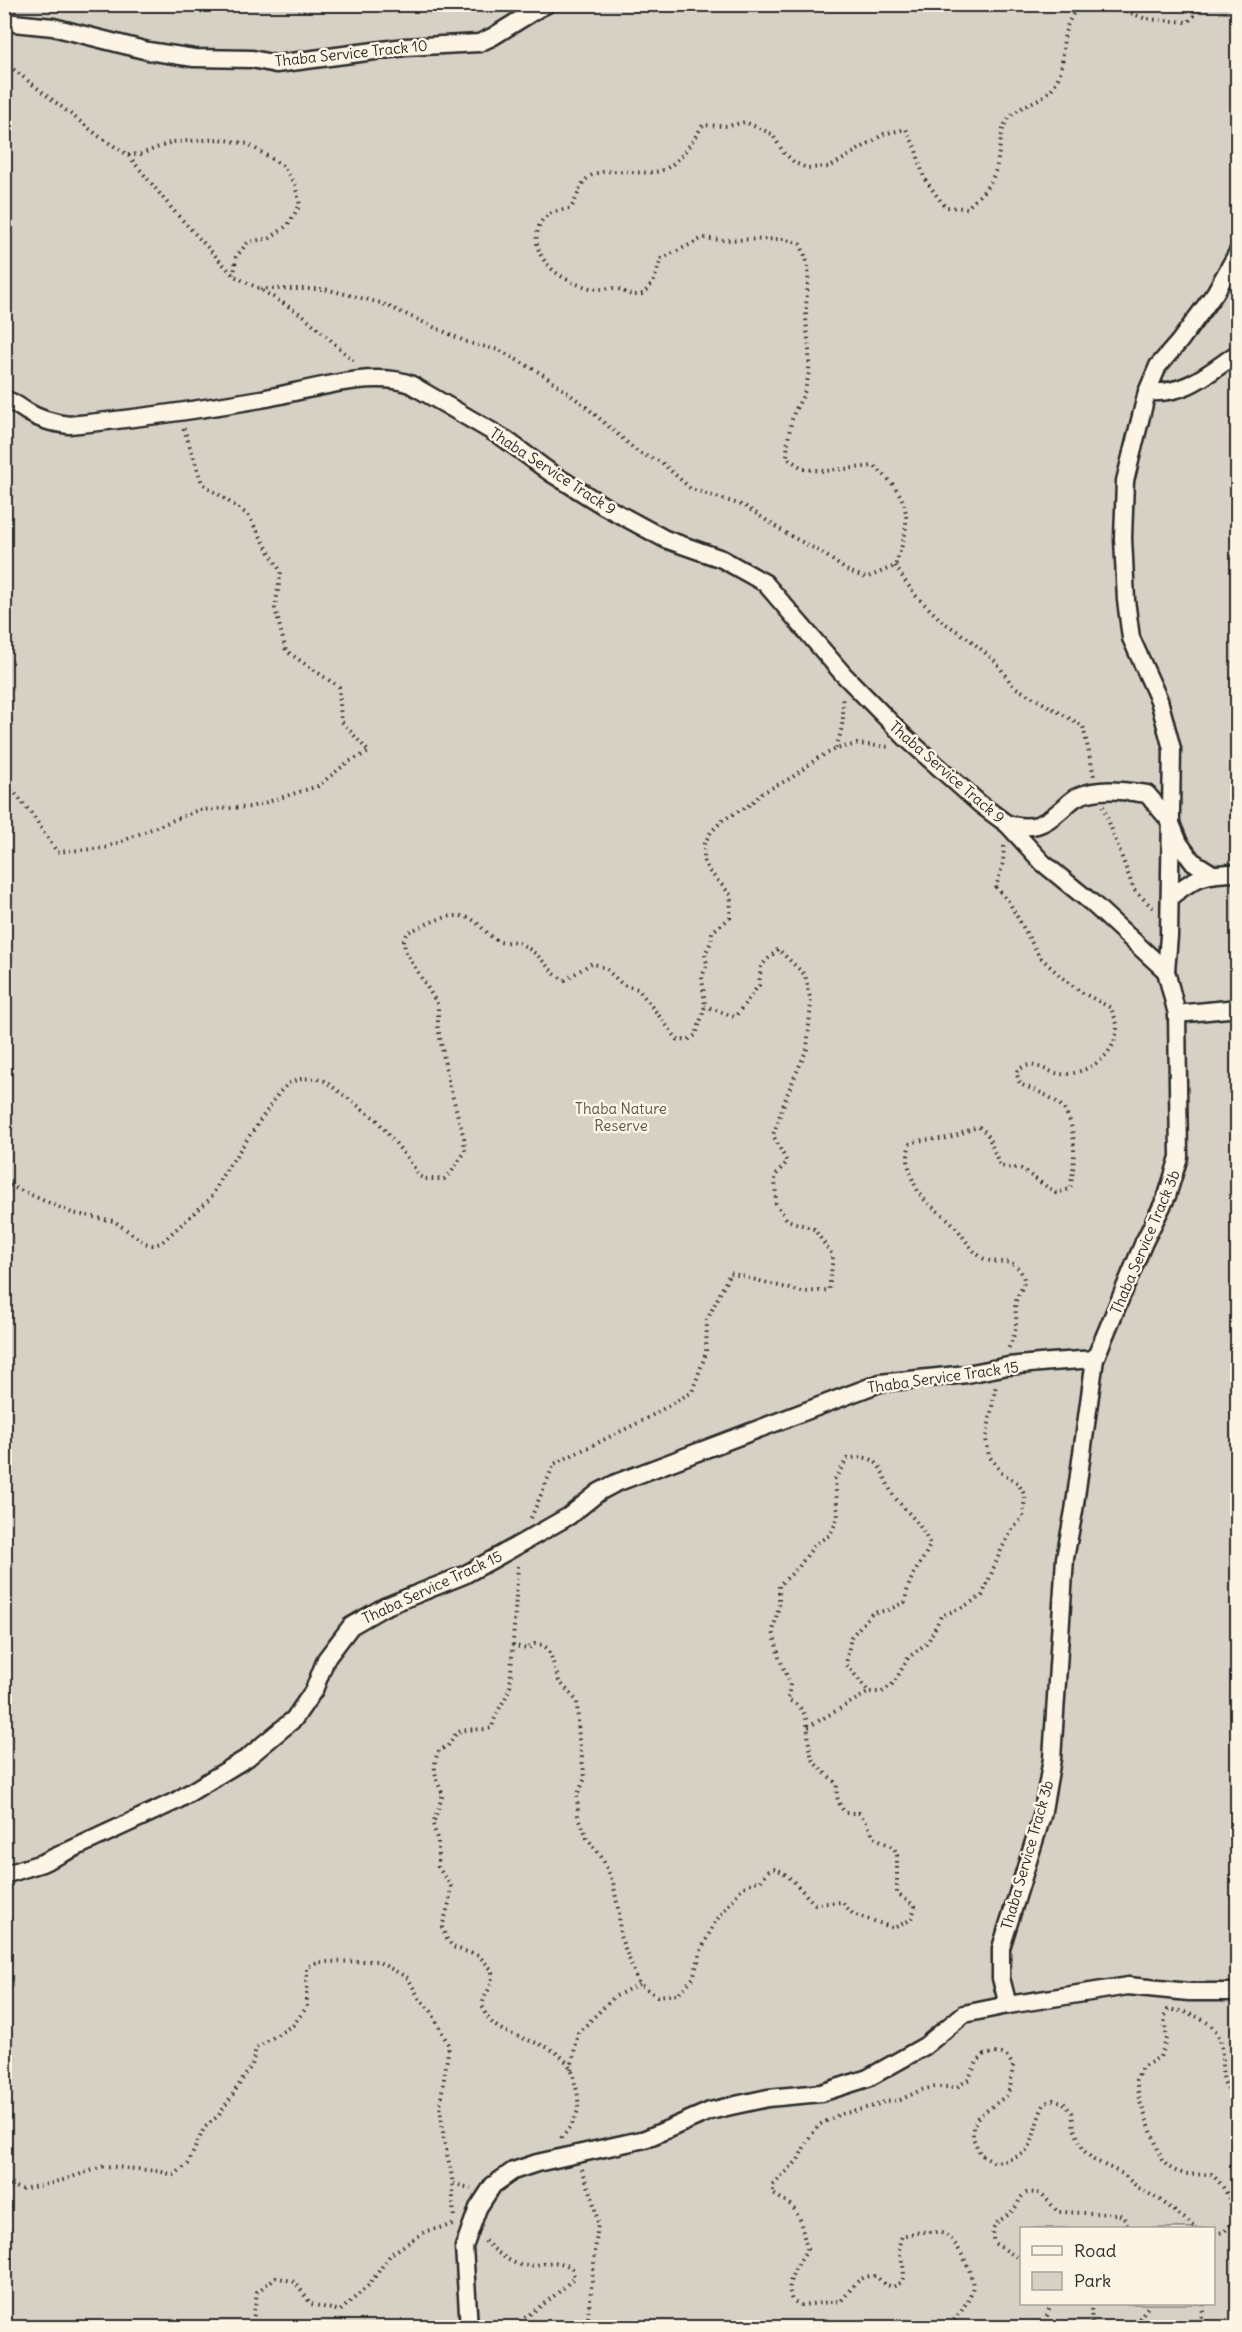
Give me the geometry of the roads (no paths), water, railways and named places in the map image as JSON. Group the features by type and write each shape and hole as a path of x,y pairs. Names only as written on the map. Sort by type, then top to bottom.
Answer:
{"street":[{"name":"Thaba Service Track 10","path":"4,22 53,27 148,51 194,58 252,59 276,63 405,47 479,43 548,4"},
{"name":"Thaba Service Track 3b","path":"1008,2005 1001,1978 1001,1948 1042,1816 1053,1759 1065,1558 1095,1359 1144,1242 1167,1196 1179,1157 1177,1014 1166,971 1170,921 1172,749 1159,700 1131,638 1123,538 1125,481 1147,392 1158,366 1215,293 1238,252"},
{"path":"1147,392 1160,393 1176,390 1209,375 1238,353"},
{"name":"Thaba Service Track 9","path":"4,399 13,401 46,422 69,425 259,399 371,378 385,378 410,384 504,439 551,473 604,506 665,539 743,569 765,584 835,665 917,748 980,804 1007,824 1044,862 1166,971"},
{"path":"1007,824 1025,828 1041,825 1074,798 1097,792 1117,790 1147,794 1170,820 1179,843 1191,861 1211,873"},
{"path":"1170,897 1188,883 1211,873 1238,873"},
{"path":"1177,1014 1238,1008"},
{"name":"Thaba Service Track 15","path":"4,1875 42,1863 176,1801 246,1758 294,1719 314,1690 326,1659 351,1626 384,1607 464,1575 569,1516 599,1491 880,1383 1051,1362 1095,1359"},
{"path":"469,2328 464,2247 478,2208 493,2185 513,2171 645,2139 710,2111 768,2098 821,2093 868,2078 925,2046 964,2014 1128,1986 1189,1992 1238,1992"}],"park label":[{"name":"Thaba Nature Reserve","path":"621,1116"}]}
